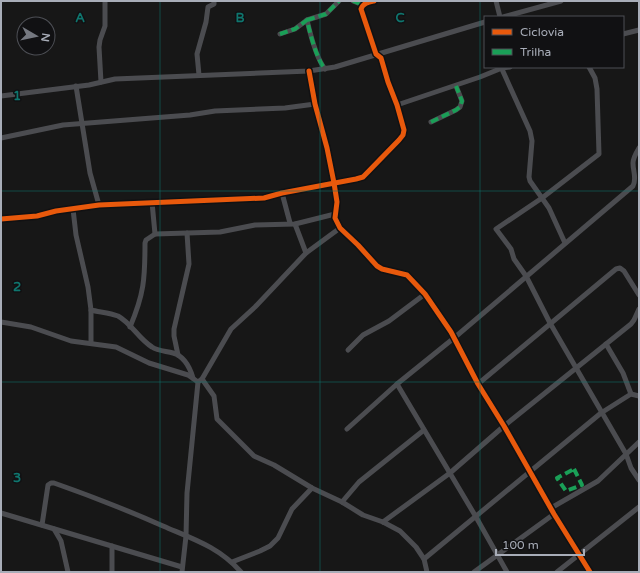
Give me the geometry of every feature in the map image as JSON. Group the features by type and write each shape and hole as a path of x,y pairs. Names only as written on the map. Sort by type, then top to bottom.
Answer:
{"street":[{"path":"101,82 99,47 100,40 106,26 105,1"},
{"path":"199,75 197,54 198,48 206,22 208,7 214,4 214,1"},
{"path":"280,34 295,29 307,20 326,14 339,1"},
{"path":"352,1 364,4 374,1"},
{"path":"496,1 502,16"},
{"path":"506,16 561,1"},
{"path":"1,219 37,216 56,211 99,205 264,198 362,177 403,135 404,130 381,58 376,54 361,8 364,4"},
{"path":"307,20 320,63 325,68"},
{"path":"1,96 115,79 309,71 376,54 484,22"},
{"path":"624,34 639,30"},
{"path":"397,105 456,86 502,68 530,131 532,141 530,181 549,208 565,243"},
{"path":"589,68 597,89 599,154 542,198 496,229 507,242 550,323 626,454 631,468 639,480"},
{"path":"309,71 315,104 327,148 334,183 337,202 335,218 340,228 382,270 407,275 425,294 451,332 478,384 504,426 554,514 590,572"},
{"path":"76,86 90,173 99,205"},
{"path":"431,122 460,107 462,101 456,86"},
{"path":"1,138 63,125 190,115 215,111 285,108 315,104"},
{"path":"348,429 397,384 454,338 633,186 635,178 633,163 639,148"},
{"path":"282,193 292,224 306,253"},
{"path":"152,202 155,234"},
{"path":"73,209 76,235 87,281 91,310 91,344"},
{"path":"130,327 142,292 145,270 144,243 155,234 220,232 255,225 292,224 335,214"},
{"path":"1,513 112,546 182,569 186,536 187,493 200,381 231,329 255,307 306,253 340,228"},
{"path":"178,355 174,329 189,264 187,233"},
{"path":"478,384 616,269 620,268 624,271 639,296"},
{"path":"348,350 363,335 390,322 425,294"},
{"path":"383,522 450,474 504,426 631,324 639,309"},
{"path":"91,310 117,316 153,348 178,355 187,364 193,378"},
{"path":"1,322 31,327 71,341 116,348 149,363 188,375 200,381 214,396 218,419 229,433 254,456 274,465 312,488 342,502 363,515 383,522 400,531 416,547 424,559 427,572"},
{"path":"606,344 623,373 632,394"},
{"path":"397,384 476,516 507,572"},
{"path":"424,559 601,413 632,394 639,396"},
{"path":"342,502 359,482 424,430"},
{"path":"551,508 598,481 639,442"},
{"path":"42,525 48,485 54,483 130,511 211,547 232,562 241,572"},
{"path":"232,562 270,546 278,538 292,509 312,488"},
{"path":"557,572 639,507"},
{"path":"474,572 554,514"},
{"path":"54,529 61,541 68,572"},
{"path":"112,546 112,572"}],"marked path":[{"path":"307,20 326,14 339,1"},
{"path":"353,1 364,3"},
{"path":"280,34 295,29 307,20 316,52 325,69"},
{"path":"431,122 460,107 462,101 456,86"},
{"path":"574,469 582,485 566,491 557,478 574,469"}],"cycle path":[{"path":"1,219 37,216 56,211 99,205 264,198 363,177 399,140 403,135 404,130 381,58 376,54 361,9 368,2 374,1"},
{"path":"309,71 315,104 327,148 334,183 337,202 335,218 340,228 377,266 382,269 407,275 425,294 451,332 478,384 504,426 554,514 590,572"}]}
